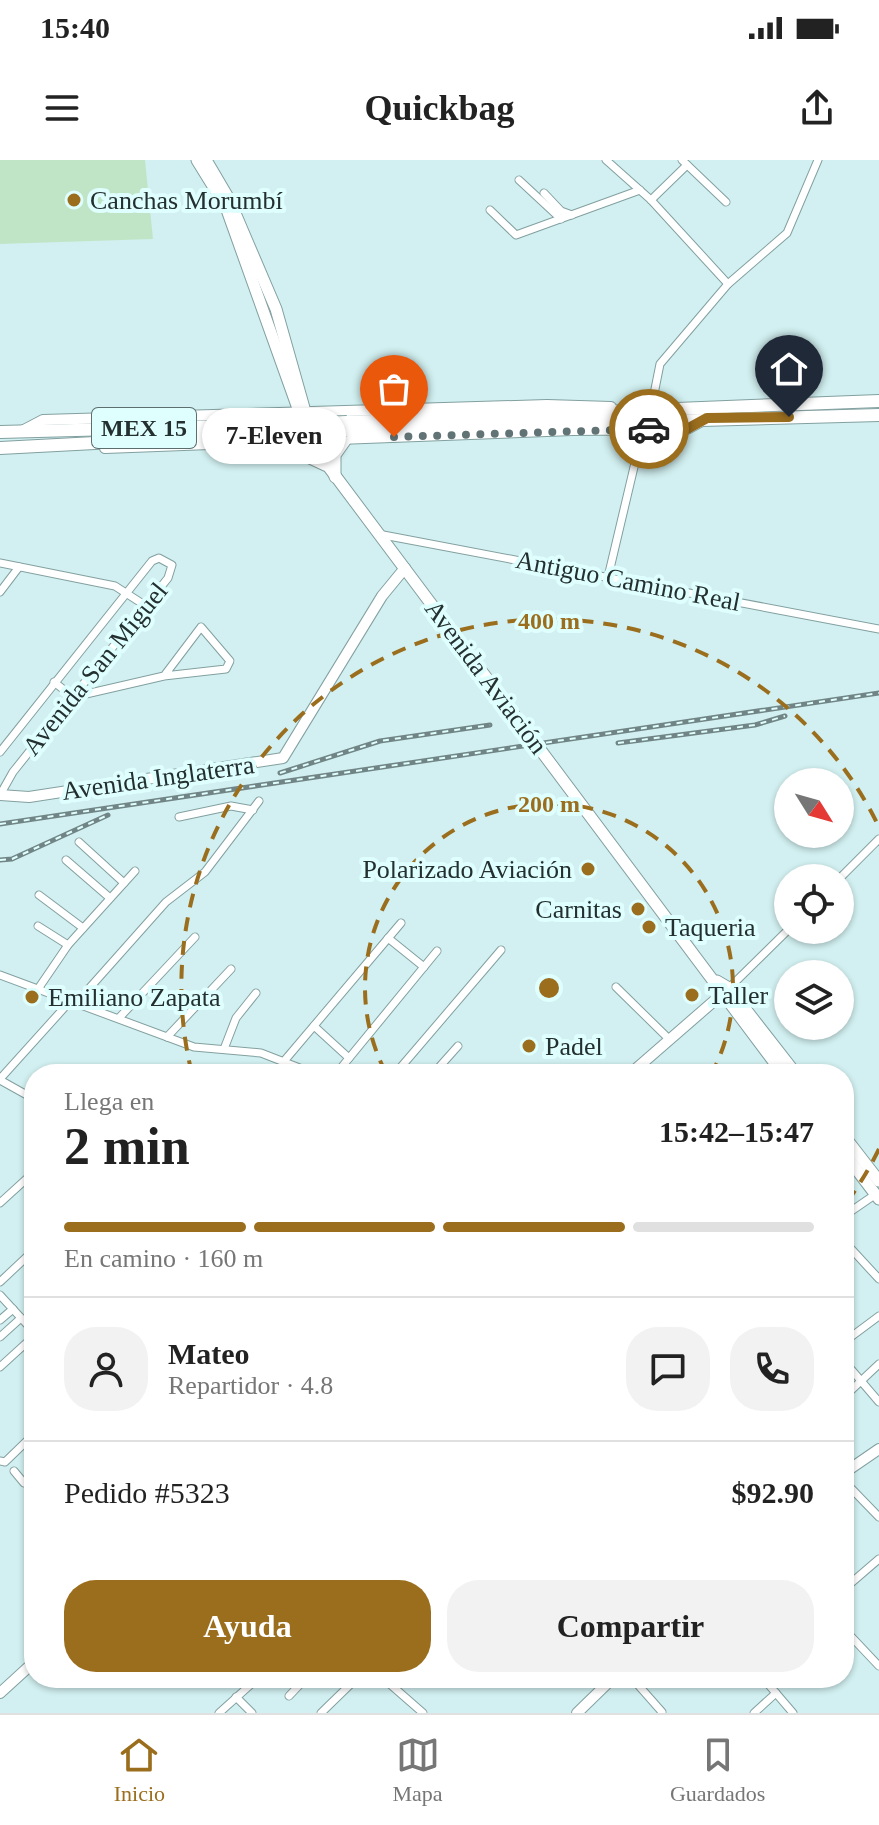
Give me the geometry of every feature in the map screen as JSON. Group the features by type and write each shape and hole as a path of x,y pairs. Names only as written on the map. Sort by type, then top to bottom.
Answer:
{"highway":[{"name":"MEX 15","path":"0,448 646,409 879,401"},
{"name":"MEX 15","path":"347,426 879,415"},
{"name":"MEX 15","path":"0,432 262,430"}],"main road":[{"path":"197,160 226,207 301,414"},
{"path":"206,160 229,199 265,281 301,414"},
{"name":"Avenida Aviación","path":"301,414 326,465 716,980 787,1064"},
{"path":"335,477 335,455 347,426"},
{"path":"278,443 326,465"},
{"name":"Avenida Aviación","path":"725,991 776,1064"},
{"path":"854,1149 879,1181"},
{"path":"854,1166 877,1197"}],"street":[{"path":"606,160 651,200 728,284"},
{"path":"646,409 660,364 728,284 787,233 818,160"},
{"path":"651,200 684,162 726,202"},
{"path":"519,180 561,219"},
{"path":"490,210 516,235 640,190"},
{"path":"544,193 561,211 572,215"},
{"path":"347,426 315,444 278,443 262,430 301,414 347,426 643,429 687,429 707,418"},
{"path":"608,577 643,429"},
{"name":"Antiguo Camino Real","path":"378,534 879,629"},
{"name":"Avenida San Miguel","path":"0,752 152,561 159,558 169,561 172,572 13,772 0,795"},
{"path":"0,563 115,586 146,606"},
{"path":"0,592 19,567"},
{"name":"Avenida Inglaterra","path":"0,795 29,797 283,758 382,596 405,568"},
{"path":"54,682 73,697 164,676 226,669 230,661 201,627 164,676"},
{"path":"77,1002 166,902 205,872 259,801"},
{"path":"179,817 231,806 253,810"},
{"path":"854,864 879,839"},
{"path":"79,842 124,883"},
{"path":"66,860 110,898"},
{"path":"38,989 68,945 135,871"},
{"path":"39,895 83,928"},
{"path":"285,1060 401,923"},
{"path":"38,926 68,945"},
{"path":"119,1018 195,937"},
{"path":"388,938 424,967"},
{"path":"642,1064 774,944"},
{"path":"404,1064 501,950"},
{"path":"344,1064 437,951"},
{"path":"167,1037 231,969"},
{"path":"0,975 194,1047 224,1049 294,1064"},
{"path":"616,987 670,1040"},
{"path":"224,1049 236,1018 256,993"},
{"path":"24,1093 0,1080 64,1008"},
{"path":"314,1026 349,1058"},
{"path":"442,1064 458,1046"},
{"path":"0,1203 24,1181"},
{"path":"854,1210 877,1197"},
{"path":"854,1252 879,1279"},
{"path":"0,1282 24,1259"},
{"path":"0,1295 24,1322"},
{"path":"0,1320 13,1309"},
{"path":"854,1335 879,1316"},
{"path":"0,1337 21,1318"},
{"path":"0,1367 24,1344"},
{"path":"854,1388 879,1364"},
{"path":"854,1373 879,1402"},
{"path":"0,1461 5,1462 24,1444"},
{"path":"854,1466 879,1449"},
{"path":"14,1471 24,1483"},
{"path":"854,1491 879,1517"},
{"path":"854,1580 879,1559"},
{"path":"854,1640 879,1666"},
{"path":"0,1693 24,1671"},
{"path":"219,1713 246,1688"},
{"path":"289,1696 297,1688"},
{"path":"321,1713 347,1688"},
{"path":"394,1688 423,1713"},
{"path":"578,1713 603,1688"},
{"path":"641,1688 662,1712"},
{"path":"772,1688 793,1713"},
{"path":"754,1713 776,1693"},
{"path":"236,1697 252,1713"}],"green space":[{"name":"Canchas Morumbí","path":"0,160 145,160 153,239 0,244"}],"railway":[{"path":"0,824 879,693"},
{"path":"618,743 755,725 785,716"},
{"path":"280,773 380,741 490,725"},
{"path":"0,860 12,859 108,815"}],"way so far":[{"path":"394,437 649,429"}],"place":[{"name":"Canchas Morumbí","path":"74,200"},
{"name":"7-Eleven","path":"394,437"},
{"name":"Polarizado Aviación","path":"588,869"},
{"name":"Carnitas","path":"638,909"},
{"name":"Taqueria","path":"649,927"},
{"name":"Taller","path":"692,995"},
{"name":"Emiliano Zapata","path":"32,997"},
{"name":"Padel","path":"529,1046"}],"route":[{"path":"649,429 687,429 707,418 789,417"}]}
